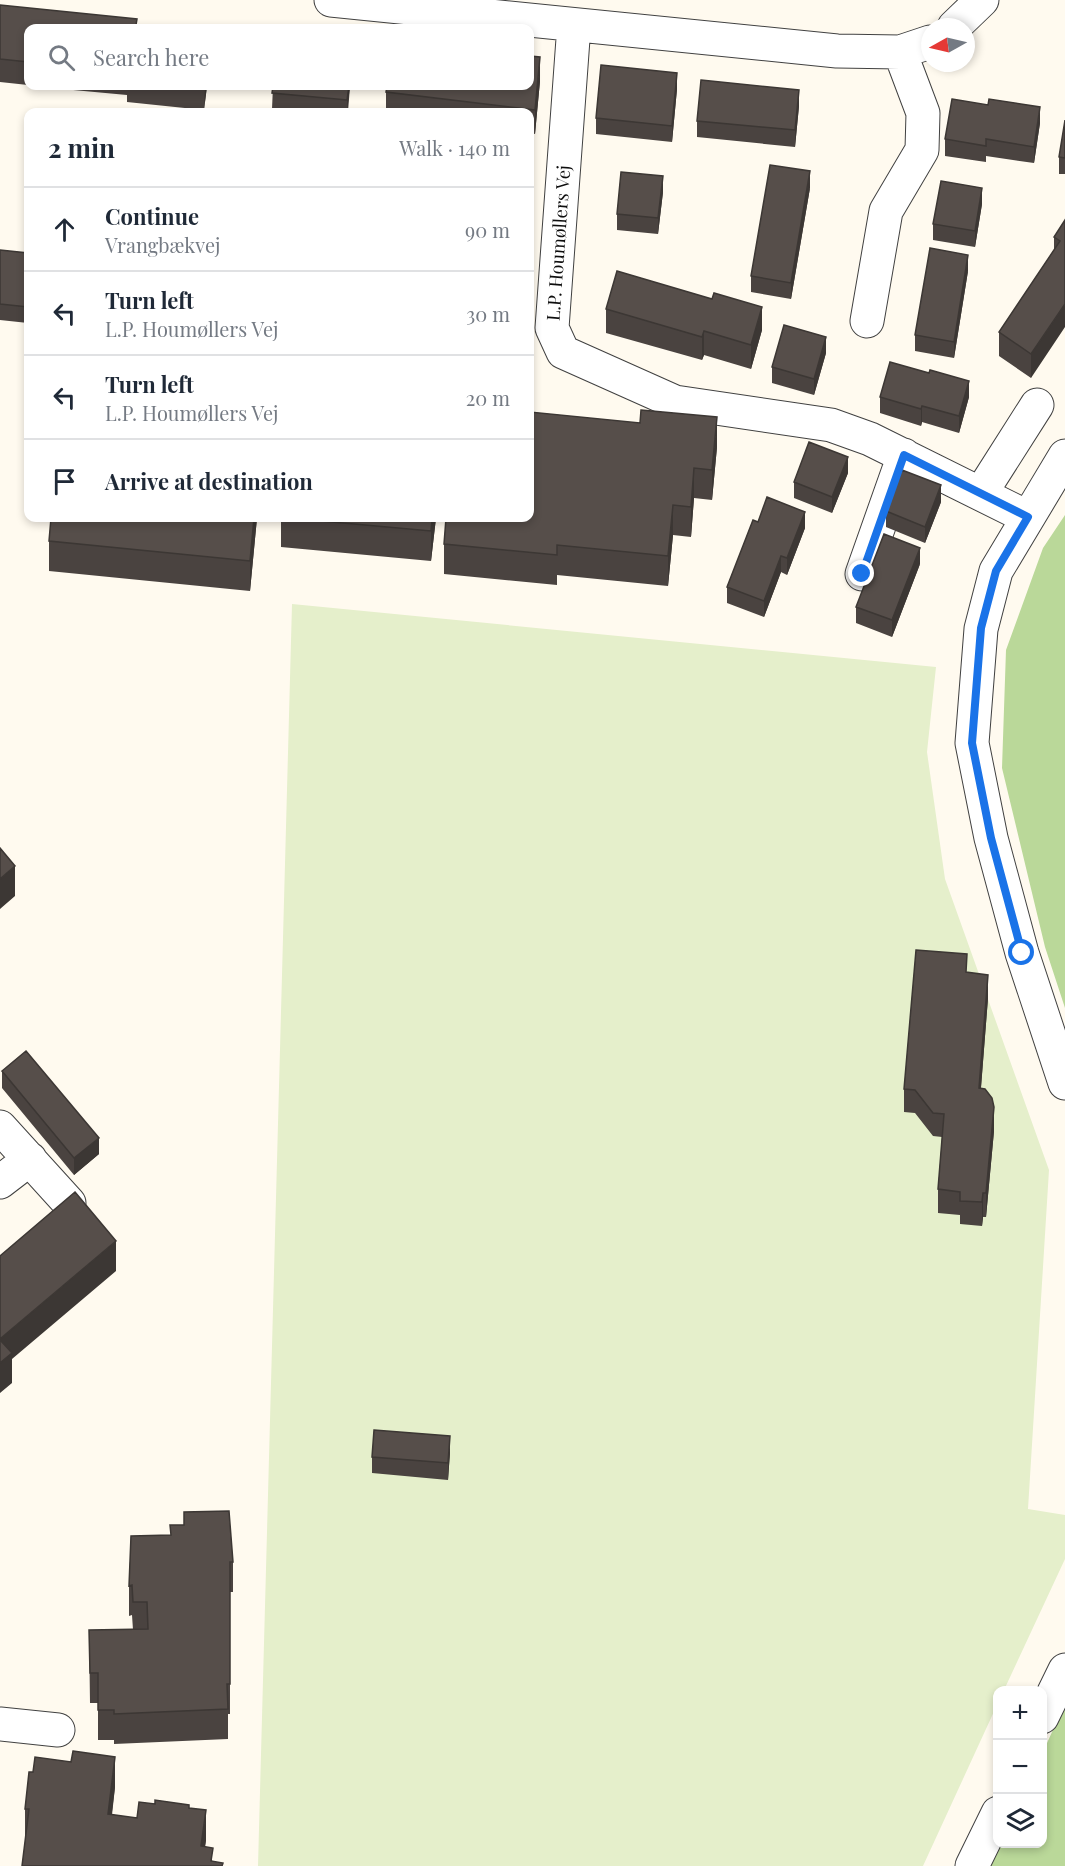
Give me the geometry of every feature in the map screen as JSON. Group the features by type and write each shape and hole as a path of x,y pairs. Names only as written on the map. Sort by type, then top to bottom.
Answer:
{"street":[{"path":"331,0 837,51 915,47 923,113 921,150 886,212 867,321"},
{"path":"963,18 982,0"},
{"name":"L.P. Houmøllers Vej","path":"574,25 552,328 563,352 675,402 831,425 870,439 1028,517"},
{"path":"981,493 1037,405"},
{"path":"862,574 904,455"},
{"path":"1065,456 996,571 981,628 972,743 991,838 1022,953 1065,1083"},
{"path":"0,1127 69,1203"},
{"path":"0,1182 30,1159"},
{"path":"1047,1708 1065,1670"},
{"path":"0,1725 58,1730"},
{"path":"972,1866 993,1823"}],"green space":[{"path":"1065,515 1065,1008 1045,947 1002,768 1006,650 1043,548"},
{"path":"292,604 936,667 927,752 945,879 1049,1170 1028,1509 1065,1515 1065,1559 1006,1686 993,1686 993,1714 923,1866 258,1866"},
{"path":"1065,1703 1065,1866 990,1866 998,1848 1047,1848 1047,1743"}],"building":[{"path":"0,5 137,19 136,24 24,24 24,62 0,59"},
{"path":"534,56 540,57 535,110 534,108 386,92 386,90 534,90"},
{"path":"601,65 677,73 672,126 596,118"},
{"path":"701,80 799,90 795,130 697,121"},
{"path":"272,90 348,90 347,100 272,93"},
{"path":"952,99 988,105 989,99 1040,107 1034,147 986,139 986,146 945,139"},
{"path":"1065,120 1065,158 1059,157"},
{"path":"770,165 810,171 791,283 751,276"},
{"path":"621,172 663,176 658,218 617,214"},
{"path":"941,181 982,188 975,231 933,224"},
{"path":"1065,220 1065,304 1031,354 999,332 1060,241 1054,237"},
{"path":"930,248 968,255 954,342 915,335"},
{"path":"0,250 24,253 24,307 0,304"},
{"path":"617,271 712,299 714,293 762,307 751,345 704,331 702,337 606,309"},
{"path":"784,325 826,337 814,379 772,367"},
{"path":"890,362 969,381 959,416 922,406 921,409 880,397"},
{"path":"641,410 717,417 712,470 694,468 691,507 673,505 668,556 557,545 557,555 444,544 446,522 534,522 534,412 640,423"},
{"path":"809,442 848,457 832,497 794,482"},
{"path":"902,470 941,485 925,527 886,511"},
{"path":"767,497 805,512 787,558 781,556 764,601 727,587 753,520 758,522"},
{"path":"51,522 254,522 250,561 49,541"},
{"path":"332,522 432,522 431,531"},
{"path":"884,534 920,548 892,620 856,607"},
{"path":"0,848 15,866 0,879"},
{"path":"916,950 967,954 966,972 988,975 979,1088 985,1089 992,1098 994,1107 986,1193 983,1193 982,1202 960,1201 960,1192 938,1189 944,1114 933,1113 915,1090 904,1089"},
{"path":"26,1051 99,1138 74,1158 2,1071"},
{"path":"75,1192 116,1241 0,1339 0,1256"},
{"path":"0,1340 12,1353 0,1363"},
{"path":"374,1430 450,1436 448,1463 372,1457"},
{"path":"229,1511 233,1562 230,1562 228,1709 114,1714 114,1710 98,1710 98,1673 90,1673 89,1630 148,1629 147,1602 133,1602 132,1585 129,1586 131,1536 171,1535 170,1525 184,1525 184,1512"},
{"path":"73,1751 115,1757 108,1814 137,1818 139,1802 155,1804 155,1800 206,1810 201,1846 213,1848 211,1861 223,1863 222,1866 22,1866 29,1809 25,1809 29,1772 33,1772 35,1757 71,1762"}],"route":[{"path":"862,574 904,455 1028,517 996,571 981,628 972,743 991,838 1022,953"}]}
